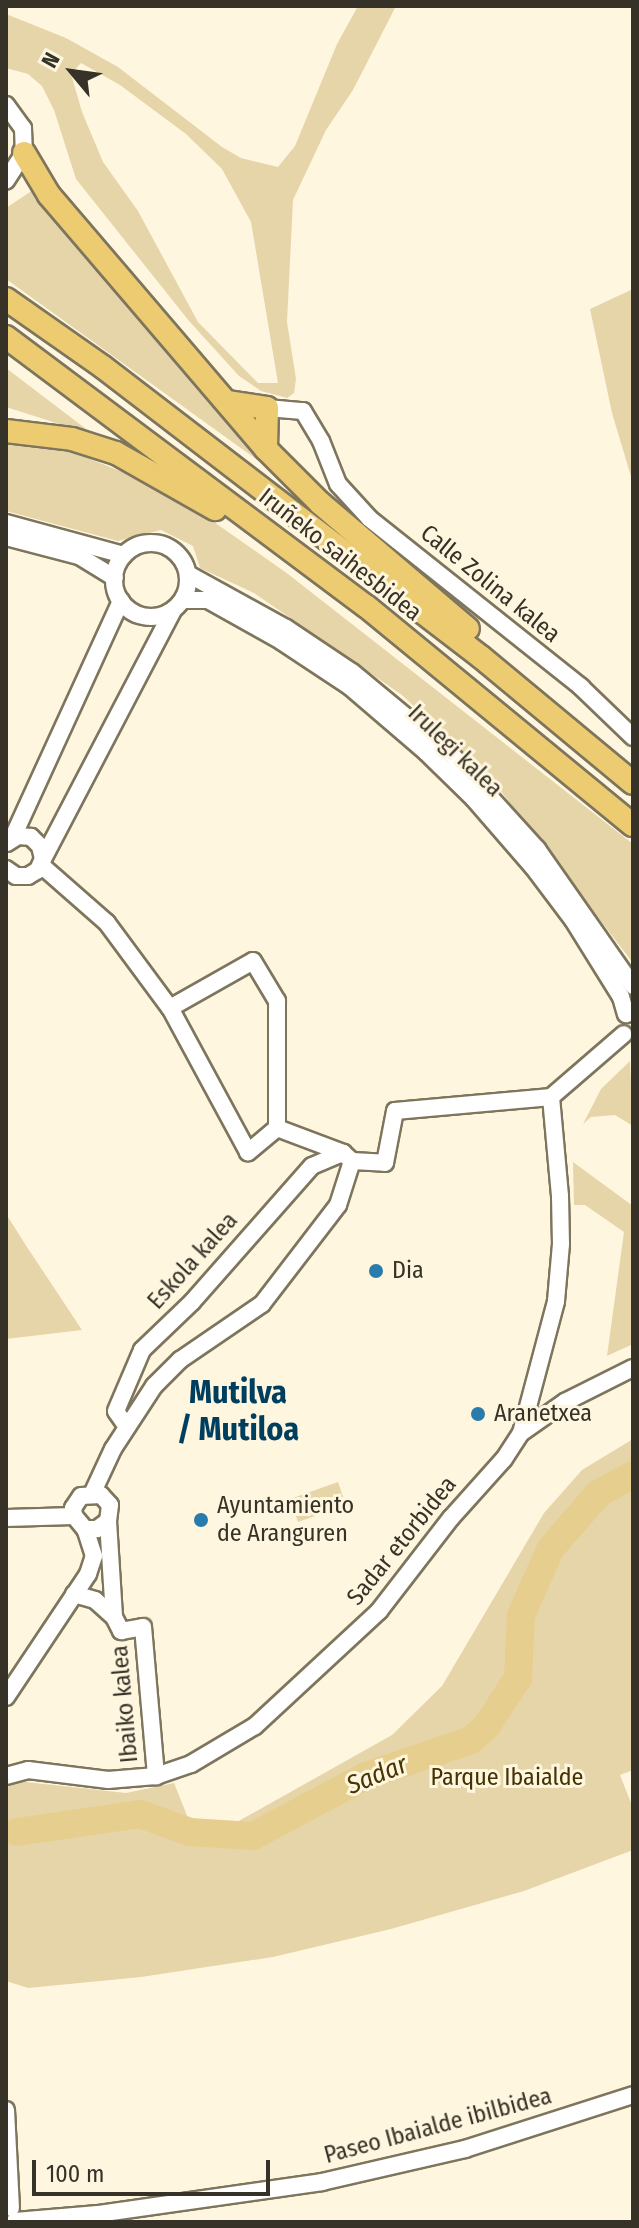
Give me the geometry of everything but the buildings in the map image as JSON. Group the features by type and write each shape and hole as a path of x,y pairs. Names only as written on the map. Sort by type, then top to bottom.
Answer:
{"highway":[{"path":"24,153 49,195 266,449 320,503 538,687 558,720"},
{"name":"Iruñeko saihesbidea","path":"6,299 129,386 558,720 633,783"},
{"name":"Iruñeko saihesbidea","path":"6,337 366,606 633,825"},
{"path":"227,402 267,408 266,449"},
{"path":"6,431 72,439 116,453 158,474 224,515 422,664 515,727"}],"street":[{"path":"6,105 23,128 24,153 6,181"},
{"name":"Calle Zolina kalea","path":"267,408 303,411 338,484 370,519 581,687 633,737"},
{"path":"6,523 124,555"},
{"path":"6,537 79,556 115,578"},
{"path":"6,869 22,877 33,874 42,862 178,605 188,574 177,553 167,547 144,544 124,555 115,578 121,601 139,615 151,617 178,605"},
{"name":"Irulegi kalea","path":"188,574 286,628 352,672 451,754 537,849 633,986"},
{"name":"Irulegi kalea","path":"178,605 208,600 281,641 349,686 426,752 474,799 533,867 573,920 629,1010"},
{"path":"9,841 121,601"},
{"path":"9,841 31,837 40,846 42,862 107,923 170,1008 252,1149"},
{"path":"170,1008 253,961 277,1001 277,1128 252,1149"},
{"path":"277,1128 348,1157 385,1163 395,1111 551,1097 629,1039 629,1010"},
{"name":"Sadar etorbidea","path":"6,1776 28,1770 108,1780 156,1776 191,1764 255,1726 379,1611 451,1518 504,1459 521,1433 556,1301 561,1244 551,1097"},
{"path":"252,1149 286,1140 297,1146 312,1166"},
{"path":"6,1697 74,1594 94,1556 73,1508 81,1496 93,1492 127,1427 154,1386 180,1360 262,1304 338,1205 348,1157"},
{"name":"Eskola kalea","path":"127,1427 116,1411 142,1350 192,1302 312,1166 348,1157"},
{"path":"521,1433 565,1402 633,1368"},
{"path":"93,1492 108,1501 111,1514 108,1521 114,1617"},
{"path":"6,1518 79,1522 97,1529 108,1521"},
{"path":"74,1594 95,1600 114,1617"},
{"name":"Ibaiko kalea","path":"114,1617 121,1631 143,1627 156,1776"},
{"name":"Paseo Ibaialde ibilbidea","path":"11,2213 111,2212 322,2182 465,2149 633,2095"},
{"path":"6,2110 11,2213"}],"green space":[{"path":"358,6 396,6 353,90 326,130 293,200 287,322 296,379 294,393 287,398 261,391 239,376 189,321 76,179 54,110 42,86 28,74 6,68 6,14 66,38 118,67 222,147 241,158 278,167 295,146 337,44","holes":["81,63 120,85 186,134 222,169 251,222 278,383 258,383 198,322 138,211 103,162 82,112 71,74"]},
{"path":"33,190 270,469 6,279 6,208"},
{"path":"633,289 633,483 612,413 590,309"},
{"path":"6,368 94,435 6,407"},
{"path":"6,444 68,450 152,484 214,522 288,574 633,844 633,963 493,781 402,695 254,593 200,568 193,546 161,530 118,541 6,511"},
{"path":"630,1061 633,1126 615,1115 591,1117 583,1124 601,1089"},
{"path":"573,1162 633,1206 633,1344 607,1356 624,1232 585,1205 574,1205"},
{"path":"6,1214 27,1247 82,1330 6,1339"},
{"name":"Parque Ibaialde","path":"633,1439 633,1770 620,1775 633,1808 633,1850 524,1891 391,1929 273,1957 141,1977 28,1988 6,1981 6,1788 17,1781 126,1793 174,1783 190,1823 213,1830 237,1822 392,1735 442,1686 544,1513 582,1470"},
{"path":"338,1482 346,1505 298,1522 290,1499"}],"waterway":[{"name":"Sadar","path":"17,1832 140,1814 190,1832 253,1836 366,1776 471,1740 486,1727 518,1678 521,1615 551,1548 599,1493 633,1475"}],"place":[{"name":"Dia","path":"376,1271"},
{"name":"Aranetxea","path":"478,1414"},
{"name":"Ayuntamiento de Aranguren","path":"201,1520"}],"district":[{"name":"Mutilva / Mutiloa","path":"238,1412"}]}
